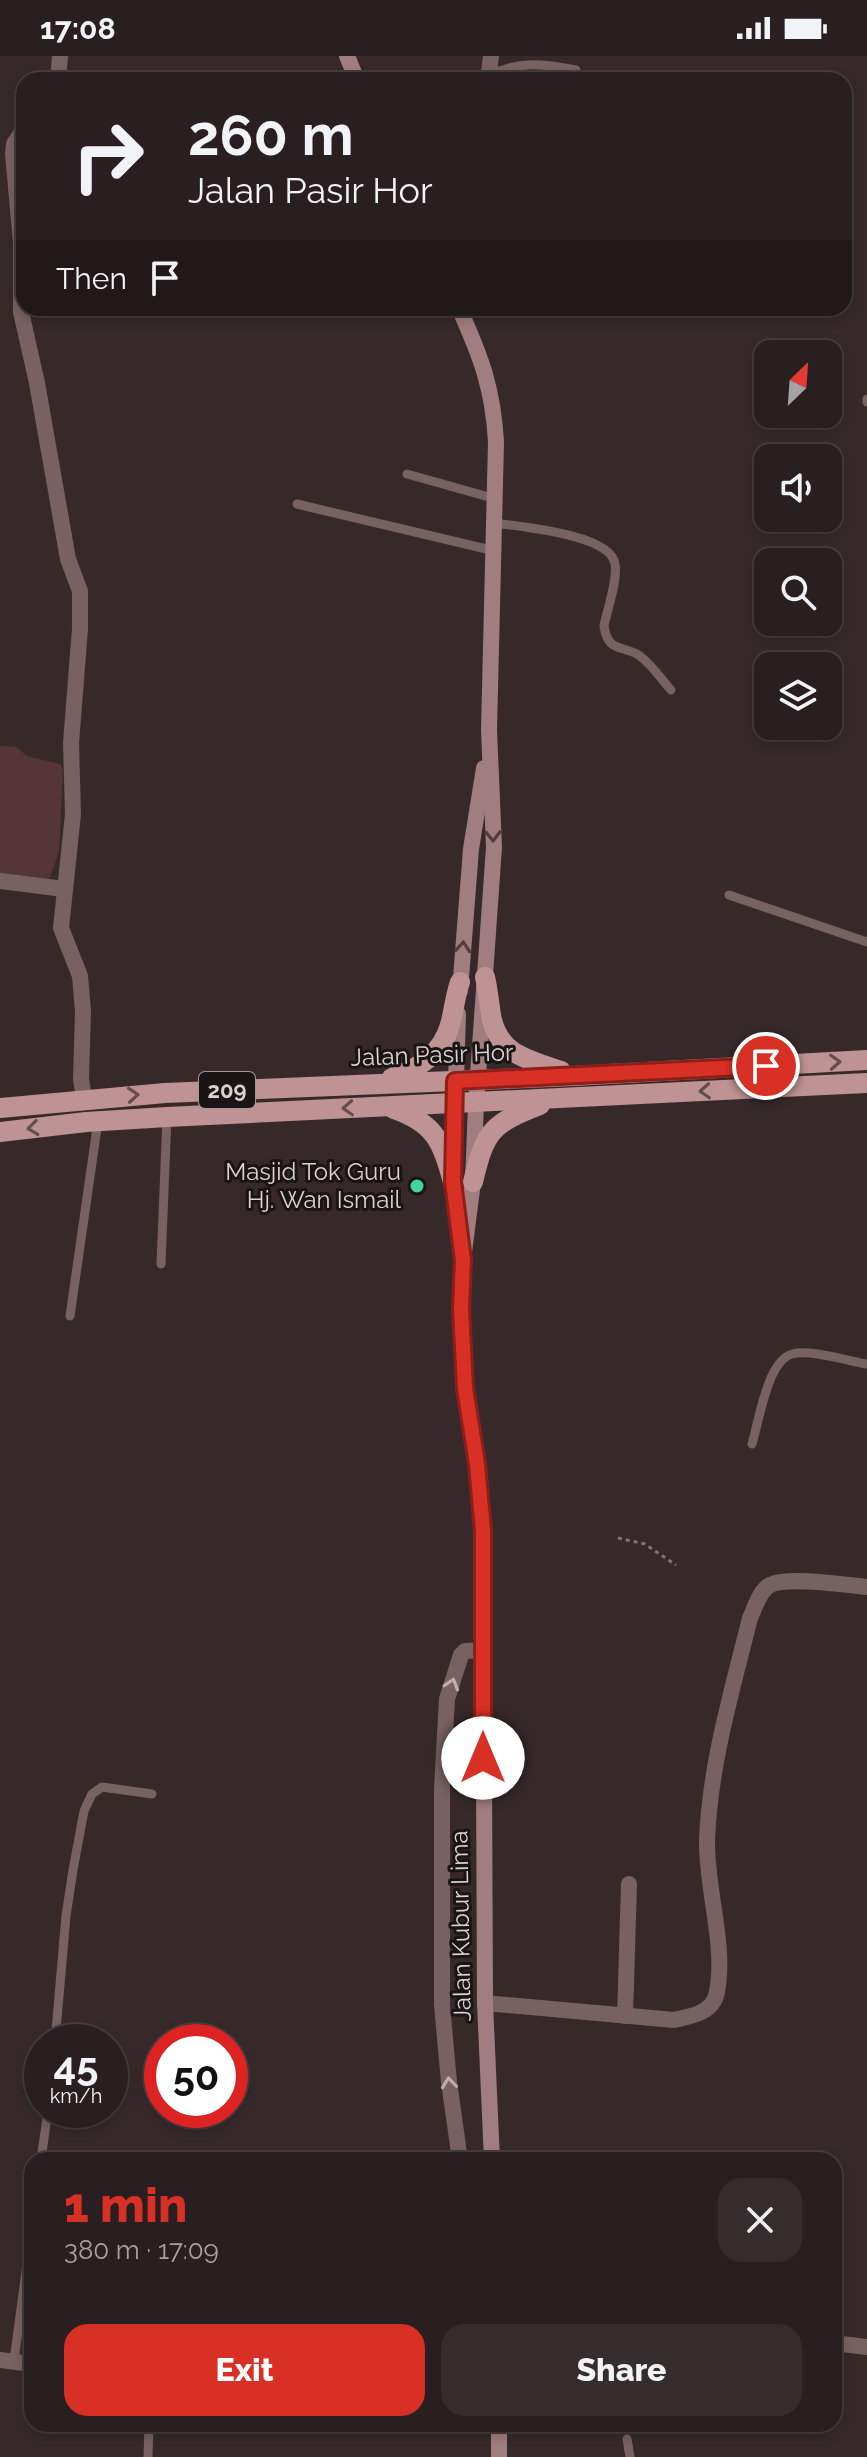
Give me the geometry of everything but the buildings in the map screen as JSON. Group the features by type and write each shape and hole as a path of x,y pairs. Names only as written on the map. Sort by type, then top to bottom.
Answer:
{"main road":[{"path":"462,316 486,372 494,409 496,499 489,730"},
{"name":"Jalan Kubur Lima","path":"463,1182 476,1103 494,847 489,730"},
{"name":"Jalan Kubur Lima","path":"489,730 471,849 454,1104 463,1182 461,1308 465,1388 477,1464 483,1531 485,2003 492,2152"},
{"path":"485,977 497,1037 522,1057 573,1076"},
{"path":"381,1082 408,1072 434,1054 450,1026 460,982"},
{"name":"Jalan Pasir Hor","path":"0,1108 84,1099 381,1082 573,1076 867,1060"},
{"name":"Jalan Pasir Hor","path":"0,1132 167,1117 867,1083"},
{"path":"463,1182 486,1139 497,1126 510,1117 555,1099"},
{"path":"388,1107 421,1121 433,1131 463,1182"},
{"path":"499,2432 499,2457"}],"street":[{"path":"16,141 13,154 16,187"},
{"path":"22,316 68,559 80,591 71,743 73,814 61,928 80,976 84,1099"},
{"path":"0,881 64,889"},
{"path":"485,2003 674,2020 696,2016 711,2006 717,1994 717,1940 707,1842 713,1775 750,1618 769,1586 787,1581 867,1587"},
{"path":"459,2152 442,2005 442,1788 447,1699 461,1655 465,1651 483,1650"},
{"path":"625,2016 629,1884"},
{"path":"842,2344 867,2347"}],"lane":[{"path":"497,72 533,64 576,70"},
{"path":"407,474 496,499"},
{"path":"297,504 495,551"},
{"path":"495,523 588,540 611,554 616,565 604,626 605,636 611,645 641,656 671,690"},
{"path":"729,895 867,942"},
{"path":"161,1264 167,1117"},
{"path":"70,1316 98,1121"},
{"path":"752,1444 772,1373 791,1354 805,1353 867,1364"},
{"path":"57,2024 66,1916 84,1811 92,1794 102,1787 152,1794"},
{"path":"42,2152 45,2128"},
{"path":"7,2360 24,2269"},
{"path":"148,2457 149,2432"},
{"path":"627,2439 630,2457"}],"path":[{"path":"618,1538 645,1544 676,1565"}],"shaded area":[{"path":"0,746 16,747 27,756 60,764 63,770 59,852 48,882 0,877"}],"place":[{"name":"Masjid Tok Guru Hj. Wan Ismail","path":"417,1186"}],"route":[{"path":"483,1758 483,1531 477,1464 465,1388 461,1308 463,1260 453,1182 455,1081 766,1066"}]}
